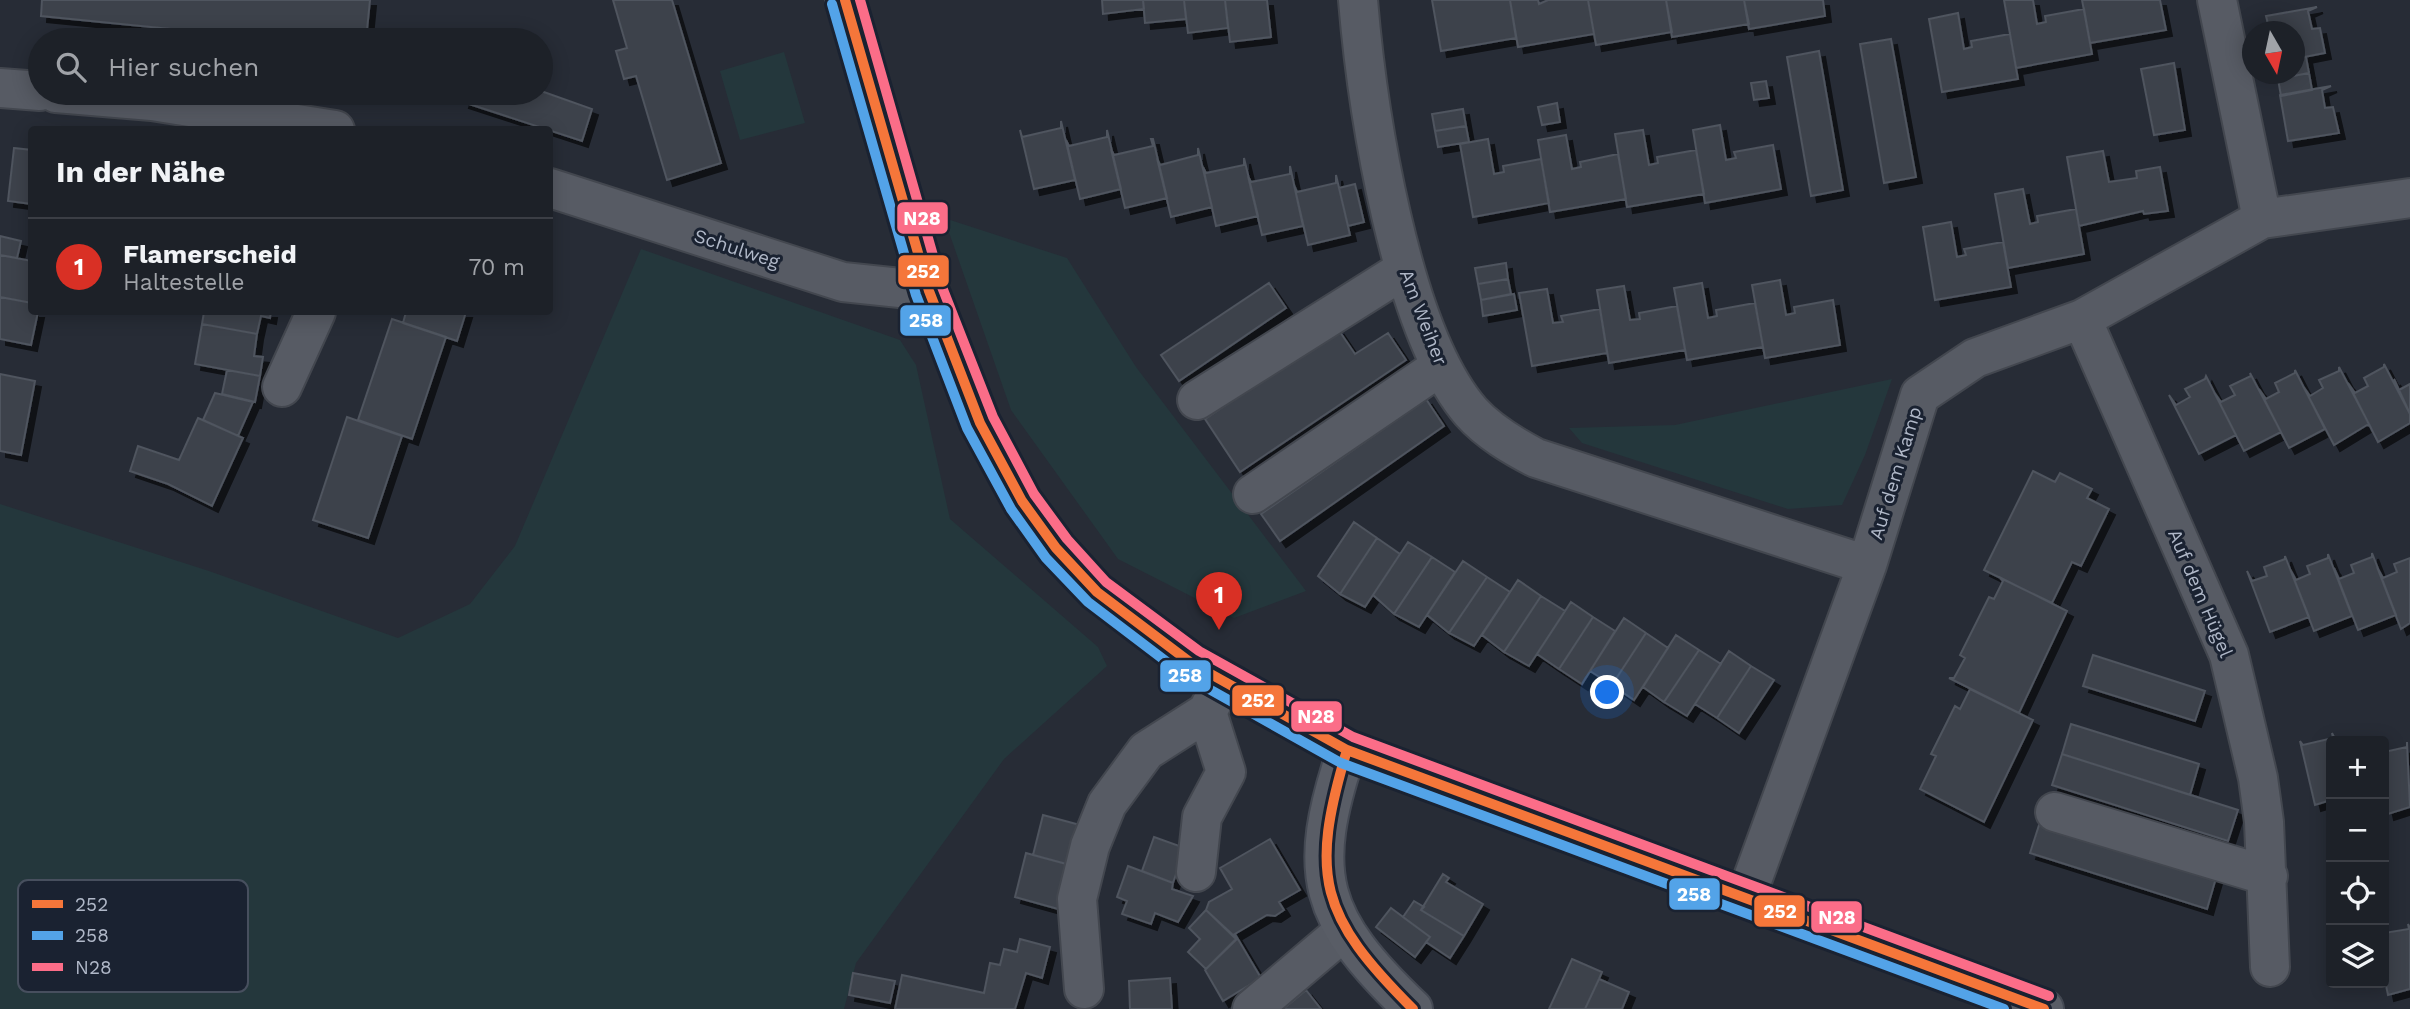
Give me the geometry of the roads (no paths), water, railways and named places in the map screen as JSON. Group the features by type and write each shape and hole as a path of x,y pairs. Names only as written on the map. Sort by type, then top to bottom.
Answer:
{"main road":[{"path":"845,0 929,291 980,423 1022,501 1056,548 1097,592 1191,663 1215,697 1347,750 2044,1009"},
{"path":"1347,750 1329,802 1322,862 1331,904 1344,931 1366,962 1412,1009"}],"street":[{"name":"Am Weiher","path":"1358,0 1368,90 1405,268 1441,366 1471,412 1507,443 1536,458 1867,565"},
{"path":"2217,0 2262,219"},
{"path":"0,88 28,90"},
{"path":"172,105 309,126"},
{"name":"Schulweg","path":"553,189 843,282 929,291"},
{"name":"Auf dem Kamp","path":"1746,897 1867,565 1920,395 1975,358 2082,319 2262,219 2410,198"},
{"path":"1197,400 1405,268"},
{"path":"282,387 315,315"},
{"name":"Auf dem Hügel","path":"2082,319 2229,655 2258,778 2268,876 2270,967"},
{"path":"1253,494 1441,366"},
{"path":"1084,989 1077,899 1090,846 1107,804 1146,751 1215,697 1226,772 1202,817 1196,872"},
{"path":"2055,812 2268,876"},
{"path":"1252,1009 1344,931"}],"place":[{"name":"Flamerscheid","path":"1219,630"}]}
